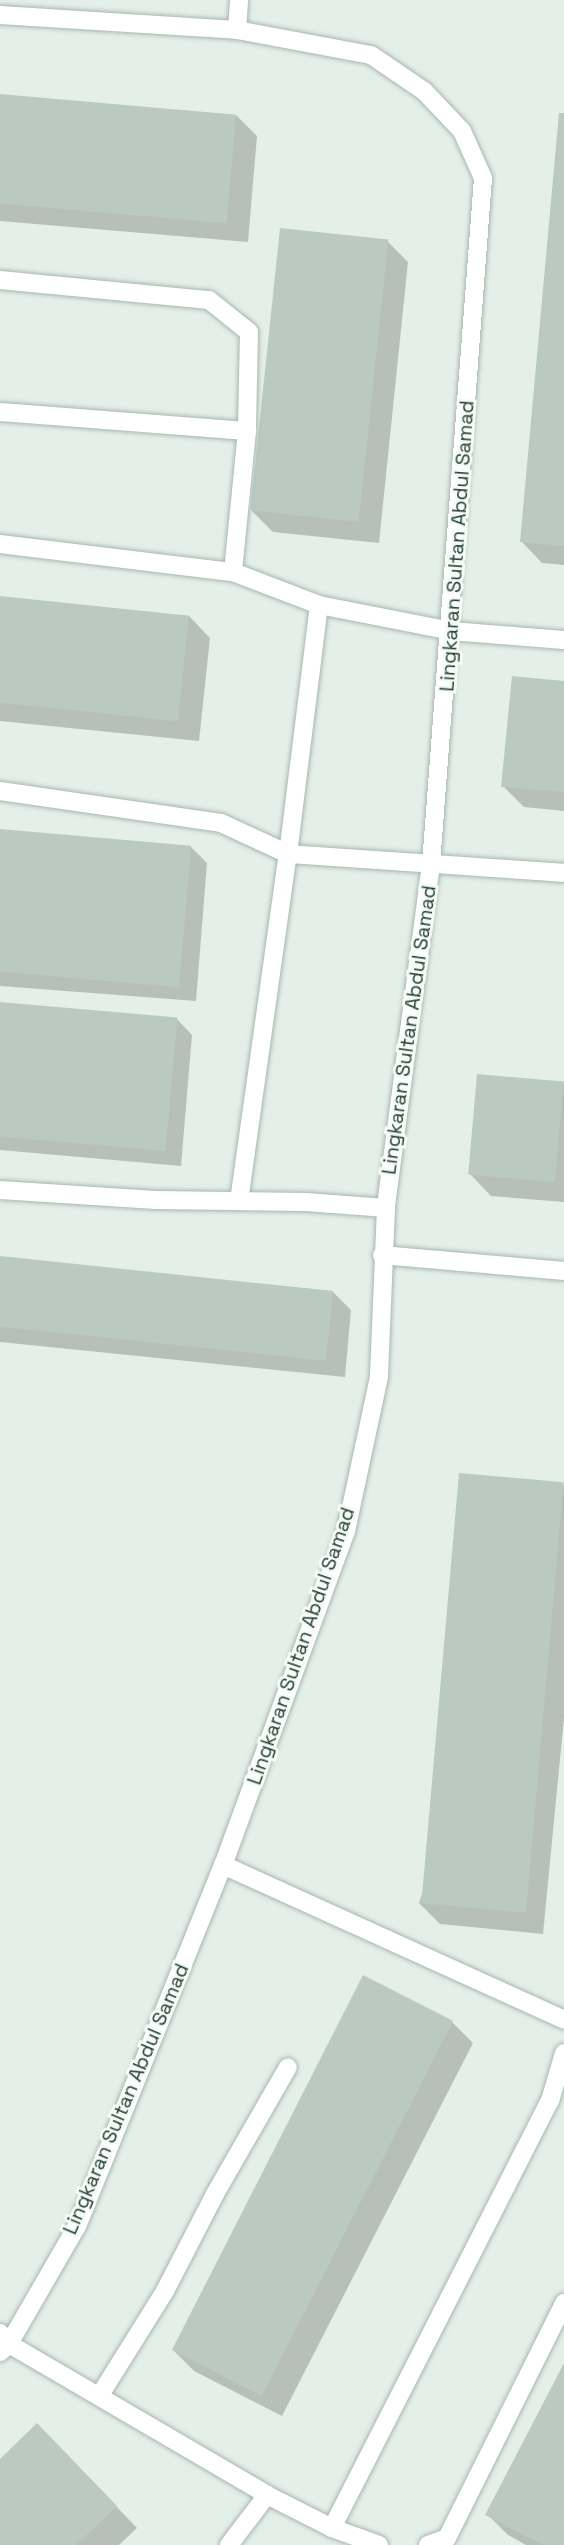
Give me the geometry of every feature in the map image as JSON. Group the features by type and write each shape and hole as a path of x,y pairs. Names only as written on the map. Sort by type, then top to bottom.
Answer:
{"street":[{"path":"237,30 239,0"},
{"name":"Lingkaran Sultan Abdul Samad","path":"0,15 237,30 371,55 424,91 462,131 483,178 451,631 431,864 386,1208 382,1255 380,1377 346,1531 223,1865 77,2226 3,2343"},
{"path":"0,280 209,300 249,332 247,431 233,572"},
{"path":"0,412 247,431"},
{"path":"0,544 233,572 319,605 451,631 564,640"},
{"path":"239,1201 288,854 319,605"},
{"path":"0,791 221,823 288,854 564,873"},
{"path":"0,1190 156,1200 306,1202 386,1208"},
{"path":"382,1255 564,1272"},
{"path":"223,1865 564,2020"},
{"path":"332,2528 557,2107 564,2053"},
{"path":"100,2395 165,2291 215,2194 288,2067"},
{"path":"428,2545 447,2538 564,2303"},
{"path":"3,2343 100,2395 267,2495 332,2528 378,2545"},
{"path":"229,2545 267,2495"}],"building":[{"path":"0,94 236,115 227,223 0,203"},
{"path":"559,113 564,113 564,546 520,542"},
{"path":"280,228 388,239 359,522 250,510"},
{"path":"0,596 189,616 178,721 0,703"},
{"path":"512,676 564,681 564,792 501,787"},
{"path":"0,829 191,846 179,987 0,972"},
{"path":"0,1002 177,1018 166,1151 0,1137"},
{"path":"477,1074 564,1082 555,1182 468,1175"},
{"path":"0,1256 333,1291 326,1361 0,1326"},
{"path":"459,1473 564,1482 526,1913 421,1903"},
{"path":"363,1975 453,2021 262,2396 172,2350"},
{"path":"564,2363 564,2545 544,2545 485,2515"},
{"path":"37,2423 117,2506 76,2545 0,2545 0,2459"}]}
